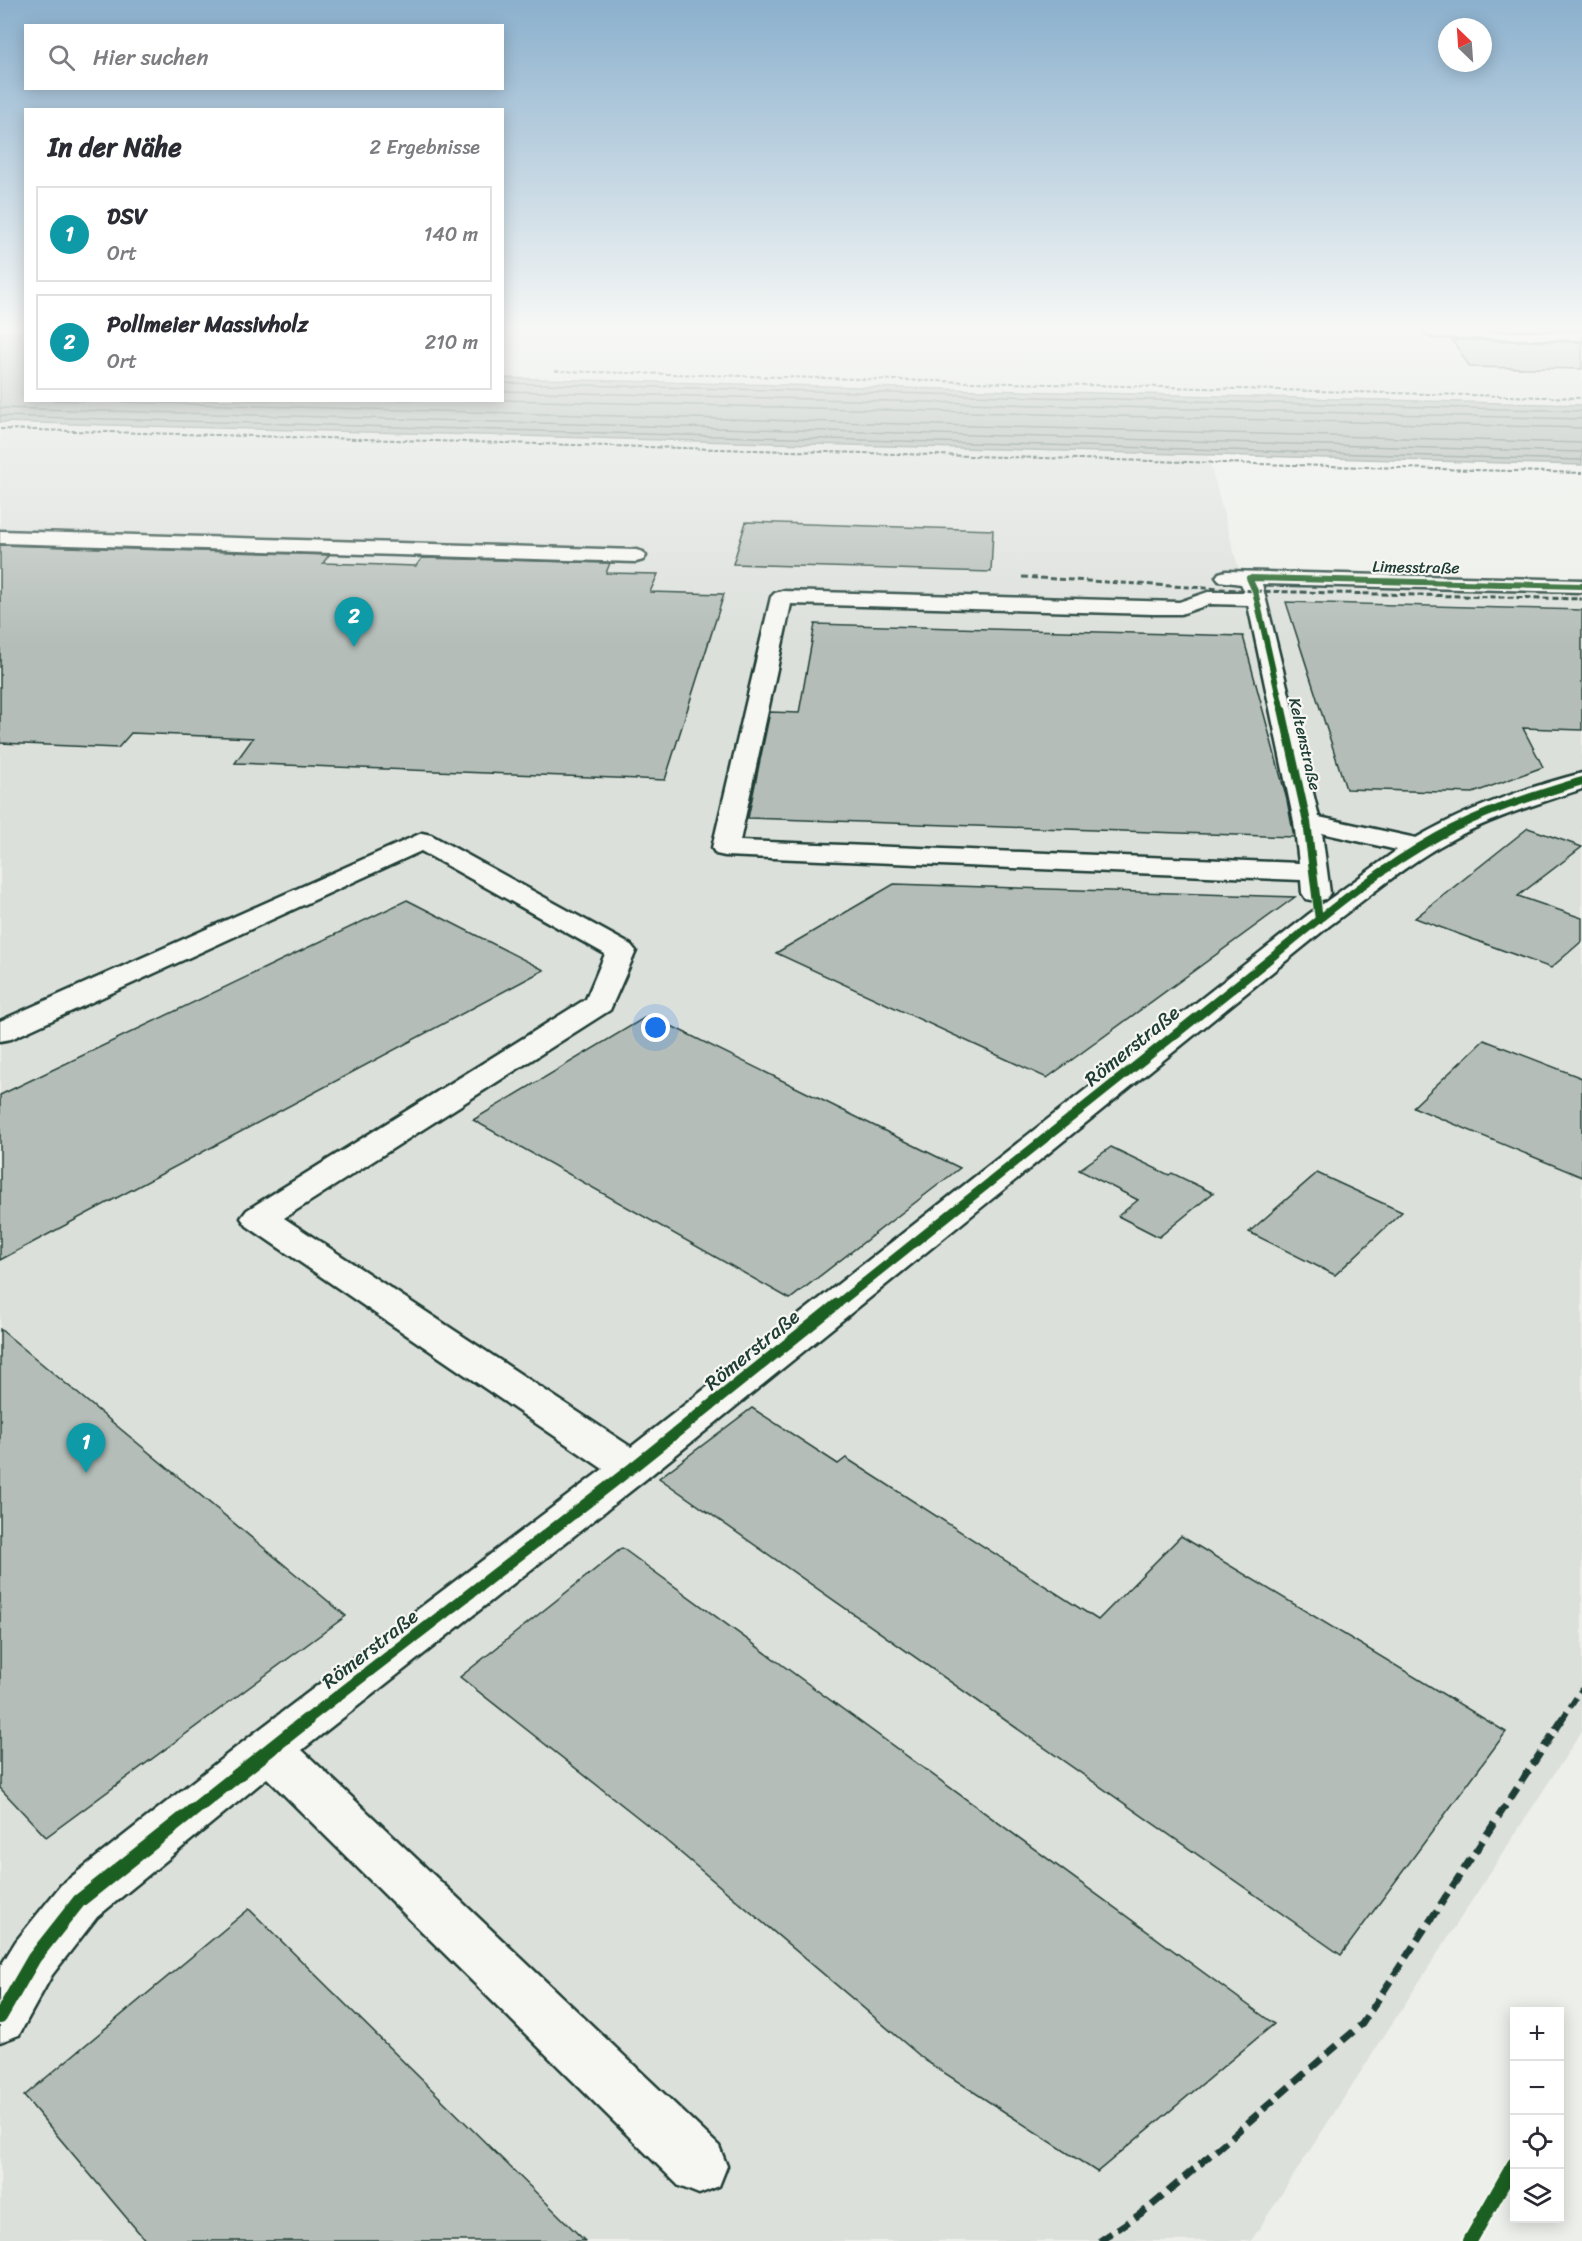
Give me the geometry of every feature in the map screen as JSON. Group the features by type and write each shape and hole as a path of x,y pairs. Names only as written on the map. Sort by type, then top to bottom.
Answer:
{"street":[{"path":"0,537 636,556"},
{"name":"Limesstraße","path":"1313,872 725,848 782,597 1181,608 1244,585 1582,586"},
{"name":"Keltenstraße","path":"1244,585 1307,822 1319,920"},
{"name":"Römerstraße","path":"0,2017 34,1958 79,1901 269,1749 632,1468 1319,920 1421,847 1474,820 1532,797 1582,781"},
{"path":"1307,822 1421,847"},
{"path":"0,1032 422,841 621,951 599,1004 259,1218 632,1468"},
{"path":"269,1749 699,2166"}],"shaded area":[{"path":"0,437 1203,437 1239,570 1582,581 1582,1731 1251,2241 0,2241"},
{"path":"1342,437 1582,437 1582,441"}],"water":[{"path":"536,437 1582,437 1582,465"}],"building":[{"path":"746,522 993,530 991,572 733,564"},
{"path":"0,545 329,555 323,563 416,566 422,558 610,563 606,573 658,574 650,592 724,594 665,780 235,763 253,738 131,733 118,748 0,743"},
{"path":"1286,602 1582,610 1582,730 1523,728 1543,767 1473,793 1346,789"},
{"path":"815,624 1243,636 1287,800 1294,837 748,818 770,712 799,713"},
{"path":"1528,828 1582,847 1518,896 1582,918 1582,941 1551,968 1415,918"},
{"path":"894,884 1295,897 1047,1078 776,953"},
{"path":"407,900 544,970 0,1260 0,1095"},
{"path":"649,1015 960,1168 790,1299 473,1120"},
{"path":"1484,1040 1582,1078 1582,1177 1413,1107"},
{"path":"1111,1147 1213,1193 1159,1237 1118,1216 1138,1200 1079,1170"},
{"path":"1317,1173 1402,1212 1335,1275 1249,1232"},
{"path":"0,1329 346,1616 46,1837 0,1788"},
{"path":"752,1408 838,1464 846,1458 1098,1620 1181,1536 1506,1732 1341,1955 659,1478"},
{"path":"622,1548 1274,2024 1097,2172 926,2061 650,1827 460,1677"},
{"path":"249,1909 585,2241 146,2241 24,2096"}],"railway":[{"path":"273,437 1582,473"},
{"path":"1022,577 1255,591 1582,599"},
{"path":"1561,1721 1582,1689"},
{"path":"1100,2241 1149,2208 1362,2024 1562,1720"}],"cycle path":[{"path":"1319,920 1307,822 1255,591 1249,578 1582,586"},
{"path":"0,2017 34,1958 79,1901 269,1749 632,1468 1319,920 1394,864 1439,836 1499,809 1582,781"},
{"path":"1470,2241 1511,2169"}],"place":[{"name":"Pollmeier Massivholz","path":"354,647"},
{"name":"DSV","path":"86,1473"}]}
